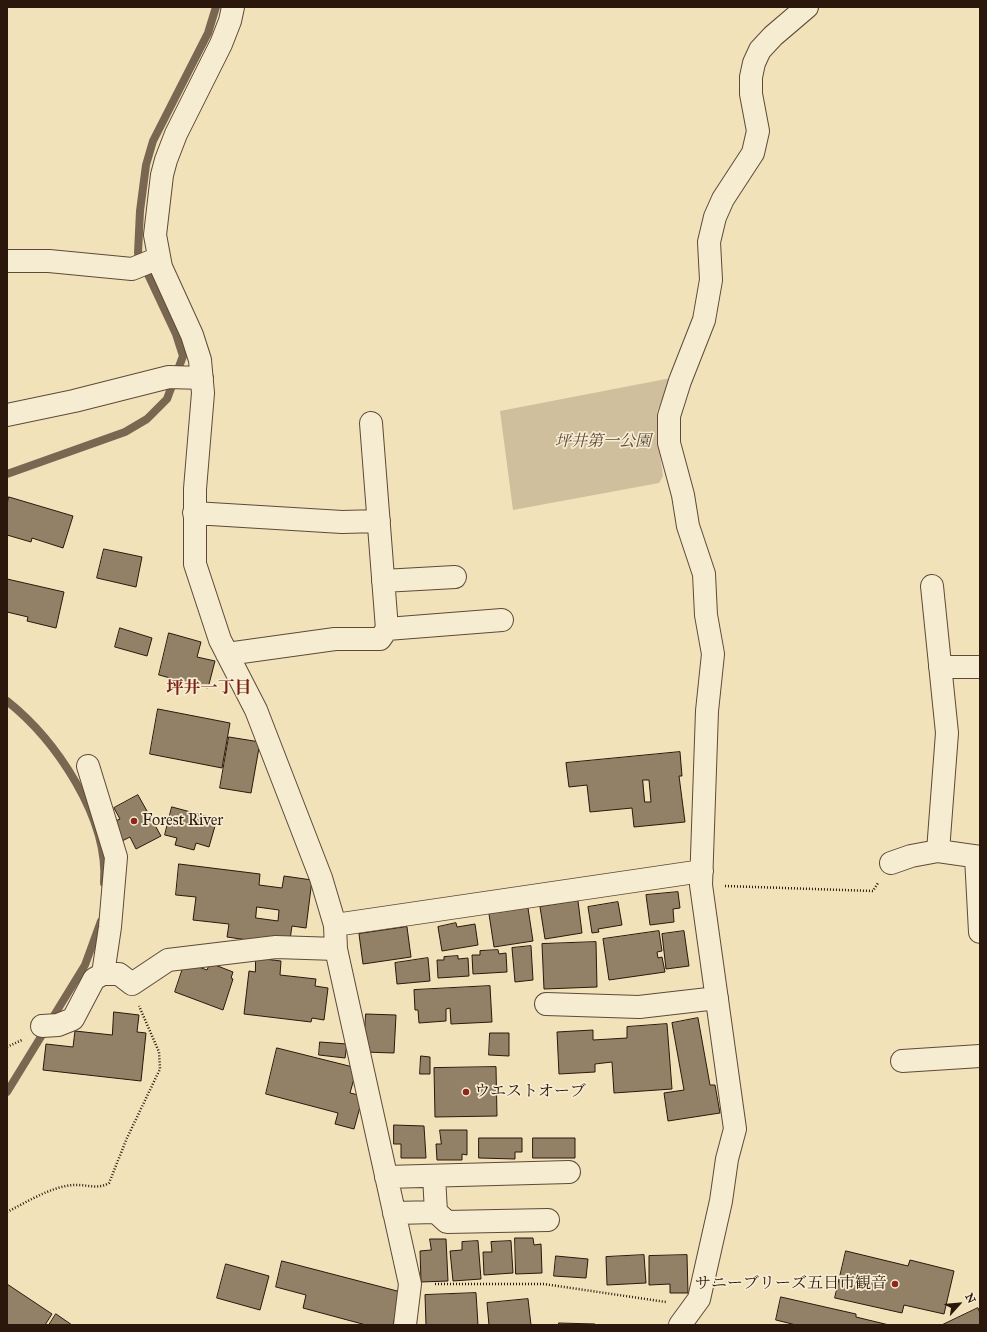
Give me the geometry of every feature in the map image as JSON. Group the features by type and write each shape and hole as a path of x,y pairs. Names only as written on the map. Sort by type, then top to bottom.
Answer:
{"street":[{"path":"233,7 230,21 221,44 176,134 166,160 162,175 155,235 158,258 192,335 200,360 197,378 203,393 194,489 196,564 220,640 256,710 321,878 335,925 336,949 410,1284 405,1325"},
{"path":"680,1325 699,1299 721,1201 727,1159 735,1129 702,878 707,711 713,654 706,615 704,574 688,526 683,495 669,443 669,416 680,381 704,320 711,280 710,242 715,217 723,199 753,153 758,131 751,94 751,77 754,63 760,50 773,36 807,7"},
{"path":"7,261 49,261 132,269 158,258"},
{"path":"7,415 74,401 169,377 197,378"},
{"path":"227,654 335,639 380,639 387,629 371,423"},
{"path":"194,512 342,522 379,521"},
{"path":"383,581 455,578"},
{"path":"932,586 947,733 938,851"},
{"path":"387,629 502,620"},
{"path":"940,667 980,668"},
{"path":"88,766 116,857 110,927 103,974"},
{"path":"891,863 911,856 938,851 978,857 980,932"},
{"path":"335,925 702,878"},
{"path":"50,1026 72,1019 94,979 103,974 119,974 132,984 168,960 276,947 336,949"},
{"path":"546,1004 639,1007 717,998"},
{"path":"902,1061 980,1056"},
{"path":"386,1177 569,1172"},
{"path":"434,1176 436,1212 446,1222 548,1220"},
{"path":"394,1213 436,1212"}],"path":[{"path":"702,878 873,891 891,863"},
{"path":"7,1212 64,1186 104,1186 112,1178 127,1139 160,1069 159,1052 132,984"},
{"path":"410,1284 544,1284 694,1306"}],"green space":[{"name":"坪井第一公園","path":"671,378 657,412 658,440 663,476 659,483 513,510 500,411"}],"building":[{"path":"9,497 73,516 63,548 32,538 31,542 7,535 7,505"},
{"path":"104,549 142,557 136,587 97,578"},
{"path":"7,579 64,592 56,628 27,621 28,617 7,612"},
{"path":"120,628 152,638 147,656 115,647"},
{"path":"169,633 201,642 197,657 215,661 208,688 159,675"},
{"path":"158,709 230,723 222,768 150,754"},
{"path":"229,737 260,742 251,793 220,788"},
{"path":"680,752 682,776 679,776 685,822 634,827 632,808 590,812 587,785 569,787 566,763","holes":["643,780 649,780 651,802 645,802"]},
{"name":"Forest River","path":"138,795 161,836 136,849 130,837 122,841 113,822 120,819 114,808"},
{"path":"172,807 217,819 209,847 196,843 194,850 175,845 177,838 165,835"},
{"path":"179,864 260,874 259,885 282,888 284,876 312,880 306,928 292,926 289,946 227,937 229,924 193,920 196,897 176,895","holes":["257,907 279,910 278,921 256,918"]},
{"path":"678,892 680,908 673,909 674,922 650,925 646,895"},
{"path":"578,901 582,933 545,939 540,907"},
{"path":"618,902 622,925 598,929 599,932 592,933 588,907"},
{"path":"528,908 533,941 494,947 489,914"},
{"path":"456,923 457,927 475,924 478,945 442,951 438,927"},
{"path":"407,927 411,957 363,964 359,934"},
{"path":"659,931 662,951 657,952 658,958 662,957 665,972 609,980 603,939"},
{"path":"684,931 689,966 666,969 662,934"},
{"path":"596,942 597,987 544,989 542,944"},
{"path":"531,946 533,980 515,982 512,948"},
{"path":"498,950 499,954 506,953 507,972 473,974 472,955 480,955 480,951"},
{"path":"458,956 458,959 468,958 469,976 438,978 437,960 444,960 444,957"},
{"path":"256,958 281,961 280,975 316,979 315,986 328,988 324,1020 312,1018 311,1022 244,1014 249,971 255,972"},
{"path":"428,958 430,981 397,984 395,963"},
{"path":"185,962 207,970 210,963 233,972 231,978 233,979 223,1010 175,992"},
{"path":"490,986 492,1022 451,1024 450,1008 446,1009 446,1021 419,1023 418,1010 415,1010 414,990"},
{"path":"114,1012 139,1015 137,1032 146,1033 141,1081 43,1070 46,1044 73,1047 75,1031 112,1035"},
{"path":"366,1014 396,1015 394,1053 364,1052"},
{"path":"698,1018 710,1085 715,1085 720,1113 668,1121 664,1093 684,1090 672,1023"},
{"path":"667,1024 672,1089 614,1093 612,1062 595,1064 595,1072 559,1074 557,1032 593,1030 593,1040 627,1038 627,1027"},
{"path":"490,1033 509,1033 509,1056 489,1055"},
{"path":"320,1042 347,1044 345,1058 319,1055"},
{"path":"277,1048 357,1068 350,1093 363,1096 354,1129 335,1124 338,1113 266,1094"},
{"path":"421,1056 430,1057 430,1074 420,1074"},
{"name":"ウエストオーブ","path":"496,1067 497,1116 435,1117 434,1068"},
{"path":"394,1125 424,1126 426,1158 401,1158 401,1144 394,1144"},
{"path":"440,1130 467,1130 467,1155 462,1154 462,1160 437,1160 436,1144 441,1144"},
{"path":"479,1138 522,1138 522,1152 515,1152 515,1159 479,1158"},
{"path":"533,1138 575,1138 575,1158 533,1158"},
{"path":"515,1238 533,1238 534,1245 541,1244 542,1273 516,1274"},
{"path":"430,1239 446,1239 448,1281 421,1282 420,1251 431,1250"},
{"path":"478,1241 481,1279 453,1281 450,1251 462,1250 462,1242"},
{"path":"511,1241 513,1273 484,1275 483,1252 492,1252 491,1242"},
{"name":"サニーブリーズ五日市観音","path":"846,1251 908,1266 910,1260 954,1271 944,1314 904,1305 902,1313 835,1298"},
{"path":"644,1255 646,1283 607,1285 606,1257"},
{"path":"687,1255 688,1293 670,1293 670,1284 649,1285 649,1256"},
{"path":"556,1256 588,1259 586,1278 554,1276"},
{"path":"282,1261 401,1292 393,1325 366,1325 303,1308 306,1295 276,1287"},
{"path":"226,1264 269,1276 260,1310 217,1298"},
{"path":"7,1284 52,1314 45,1325 7,1325"},
{"path":"476,1293 478,1325 426,1325 425,1295"},
{"path":"781,1297 856,1314 856,1317 889,1325 796,1325 776,1320"},
{"path":"528,1299 531,1325 489,1325 487,1303"},
{"path":"978,1308 980,1313 980,1325 942,1325"},
{"path":"56,1314 72,1325 49,1325"},
{"path":"559,1323 595,1324 595,1325 559,1325"}],"waterway":[{"path":"7,474 125,432 147,419 167,399 183,356 176,334 138,253 140,211 146,165 153,141 208,33 216,7"},
{"path":"7,701 44,737 76,782 98,833 103,858 104,883"},
{"path":"7,1092 85,965 101,921"}],"place":[{"name":"Forest River","path":"134,821"},
{"name":"ウエストオーブ","path":"466,1092"},
{"name":"サニーブリーズ五日市観音","path":"895,1284"}],"district":[{"name":"坪井一丁目","path":"209,689"}]}
